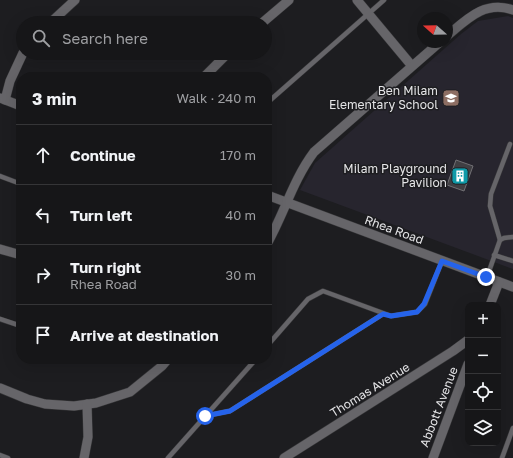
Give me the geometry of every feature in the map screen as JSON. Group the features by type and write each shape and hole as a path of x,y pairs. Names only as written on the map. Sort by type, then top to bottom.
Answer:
{"street":[{"path":"58,16 75,0"},
{"path":"270,16 289,0"},
{"path":"357,0 412,66"},
{"path":"453,31 470,16 482,9 502,8 513,10"},
{"path":"272,236 303,167 314,152 433,48"},
{"path":"16,104 2,99 20,60"},
{"path":"209,72 221,60"},
{"name":"Rhea Road","path":"272,198 513,287"},
{"path":"0,249 16,254"},
{"path":"491,302 499,282"},
{"name":"Thomas Avenue","path":"284,458 465,342"},
{"path":"0,388 27,399 45,404 60,406 96,404 130,392 164,364"},
{"name":"Abbott Avenue","path":"432,458 465,372"},
{"path":"84,458 88,437 86,404"}],"lane":[{"path":"272,99 384,0"},
{"path":"486,277 500,240 490,206 491,194 510,144"},
{"path":"0,176 16,182"},
{"path":"500,240 513,237"},
{"path":"494,255 513,261"},
{"path":"272,340 308,299 323,291 391,316 417,312 424,304 442,261"},
{"path":"205,416 230,411 383,314"},
{"path":"0,319 16,324"},
{"path":"168,458 252,364"},
{"path":"502,458 513,428"},
{"path":"0,455 8,458"}],"shaded area":[{"name":"Ben Milam Elementary School","path":"508,16 513,18 513,269 300,190 315,163 445,48 453,48 453,41 478,21"}],"building":[{"name":"Milam Playground Pavilion","path":"456,160 473,166 464,191 447,185"}],"place":[{"name":"Ben Milam Elementary School","path":"451,98"},
{"name":"Milam Playground Pavilion","path":"460,176"}],"route":[{"path":"205,416 230,411 383,314 391,316 417,312 424,304 442,261 486,277"}]}
